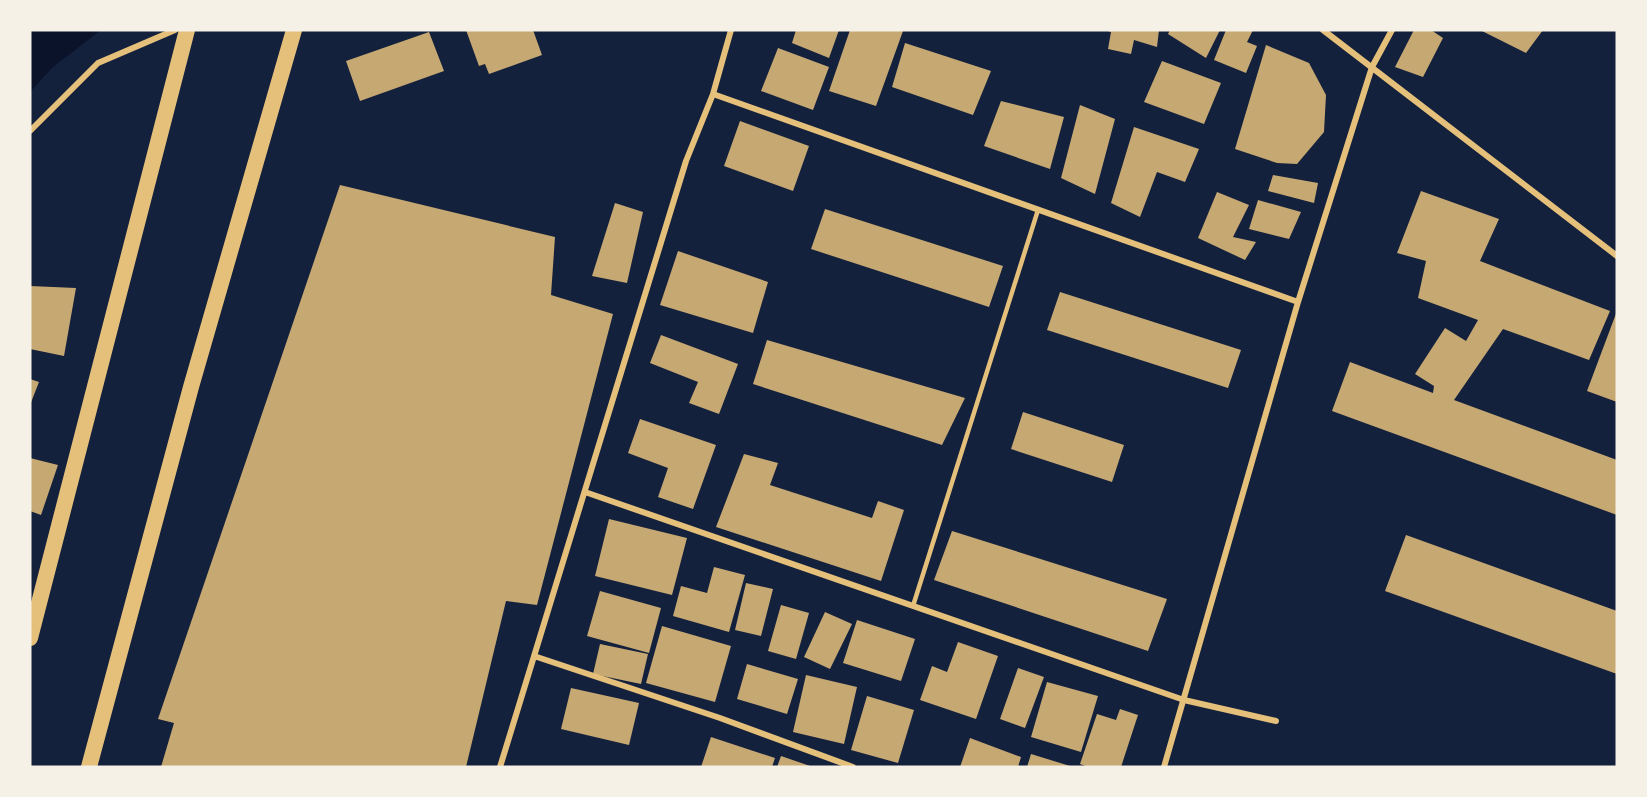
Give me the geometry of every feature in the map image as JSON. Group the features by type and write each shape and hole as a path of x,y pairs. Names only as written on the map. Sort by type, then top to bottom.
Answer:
{"highway":[{"path":"30,638 187,30"},
{"path":"89,767 190,387 294,30"}],"street":[{"path":"30,131 98,63 175,30"},
{"path":"500,767 686,161 713,94 731,30"},
{"path":"1323,30 1617,256"},
{"path":"1164,767 1298,302 1372,67 1392,30"},
{"path":"713,94 1298,302"},
{"path":"585,492 1184,700 1276,721"},
{"path":"534,656 720,718 853,767"}],"lane":[{"path":"913,606 1038,210"}],"water":[{"path":"30,30 101,30 52,68 30,92"}],"building":[{"path":"466,30 533,30 542,55 489,74 485,64 479,66"},
{"path":"796,30 839,30 829,58 792,43"},
{"path":"850,30 903,31 876,106 829,91"},
{"path":"1105,30 1159,30 1157,47 1134,40 1131,54 1108,49 1111,32"},
{"path":"1170,30 1220,30 1206,58 1168,34"},
{"path":"1226,30 1253,30 1247,42 1257,46 1246,73 1214,60"},
{"path":"1414,30 1431,30 1443,38 1423,77 1395,67"},
{"path":"1480,30 1543,30 1526,53"},
{"path":"429,32 444,71 360,101 346,61"},
{"path":"905,43 991,71 973,115 892,87"},
{"path":"1266,45 1309,63 1326,95 1324,132 1297,164 1277,163 1235,149"},
{"path":"778,48 829,67 813,110 761,91"},
{"path":"1162,61 1221,83 1204,124 1144,102"},
{"path":"1001,101 1064,117 1050,169 984,146"},
{"path":"1080,105 1115,119 1095,194 1061,178"},
{"path":"740,121 809,146 793,191 724,166"},
{"path":"1134,127 1199,149 1185,182 1157,172 1140,217 1111,203"},
{"path":"1273,175 1318,183 1314,203 1268,191"},
{"path":"340,185 555,237 551,295 613,314 537,605 506,601 466,767 161,767 174,723 158,719"},
{"path":"1421,191 1499,219 1480,261 1610,311 1589,360 1503,329 1454,400 1617,460 1617,515 1332,411 1350,362 1433,393 1434,386 1415,374 1445,328 1466,341 1478,320 1418,298 1426,261 1397,253"},
{"path":"1217,192 1249,205 1233,237 1256,242 1245,260 1198,238"},
{"path":"1258,200 1301,212 1289,239 1249,229"},
{"path":"615,203 643,212 627,283 592,276"},
{"path":"825,209 1003,266 989,307 811,249"},
{"path":"678,251 768,282 753,333 660,305"},
{"path":"30,286 76,288 64,356 30,349"},
{"path":"1060,292 1241,350 1228,388 1047,330"},
{"path":"1617,311 1617,402 1587,391"},
{"path":"661,335 738,364 719,414 689,403 698,382 650,363"},
{"path":"767,340 965,398 942,445 753,384"},
{"path":"30,379 39,382 30,405"},
{"path":"1023,412 1124,445 1112,482 1011,449"},
{"path":"640,419 716,445 693,509 658,497 668,468 628,453"},
{"path":"744,454 778,463 770,485 872,518 878,501 904,510 881,581 716,527"},
{"path":"30,458 58,465 41,515 30,511"},
{"path":"609,519 687,538 672,595 595,576"},
{"path":"952,531 1167,599 1148,651 934,580"},
{"path":"1406,535 1617,611 1617,674 1385,591"},
{"path":"714,567 745,575 729,632 673,616 681,586 707,593"},
{"path":"746,583 773,589 761,636 735,630"},
{"path":"600,591 661,608 649,653 587,636"},
{"path":"781,605 809,613 796,659 768,651"},
{"path":"825,612 852,624 830,669 804,657"},
{"path":"857,620 915,639 901,681 843,663"},
{"path":"662,626 731,646 715,702 646,683"},
{"path":"958,642 998,656 976,719 920,700 932,666 947,672"},
{"path":"600,644 648,654 641,684 593,674"},
{"path":"747,664 798,679 787,714 737,699"},
{"path":"1018,668 1044,677 1025,728 1000,719"},
{"path":"806,675 857,687 844,744 793,732"},
{"path":"1047,682 1098,696 1081,752 1031,737"},
{"path":"571,688 639,703 629,745 561,729"},
{"path":"867,696 914,710 898,763 851,750"},
{"path":"1120,709 1138,715 1121,767 1088,767 1080,764 1097,714 1116,720"},
{"path":"711,737 775,758 772,767 701,767"},
{"path":"970,738 1021,757 1018,767 960,767"},
{"path":"1031,754 1070,766 1070,767 1027,767"},
{"path":"781,756 813,767 777,767"}]}
